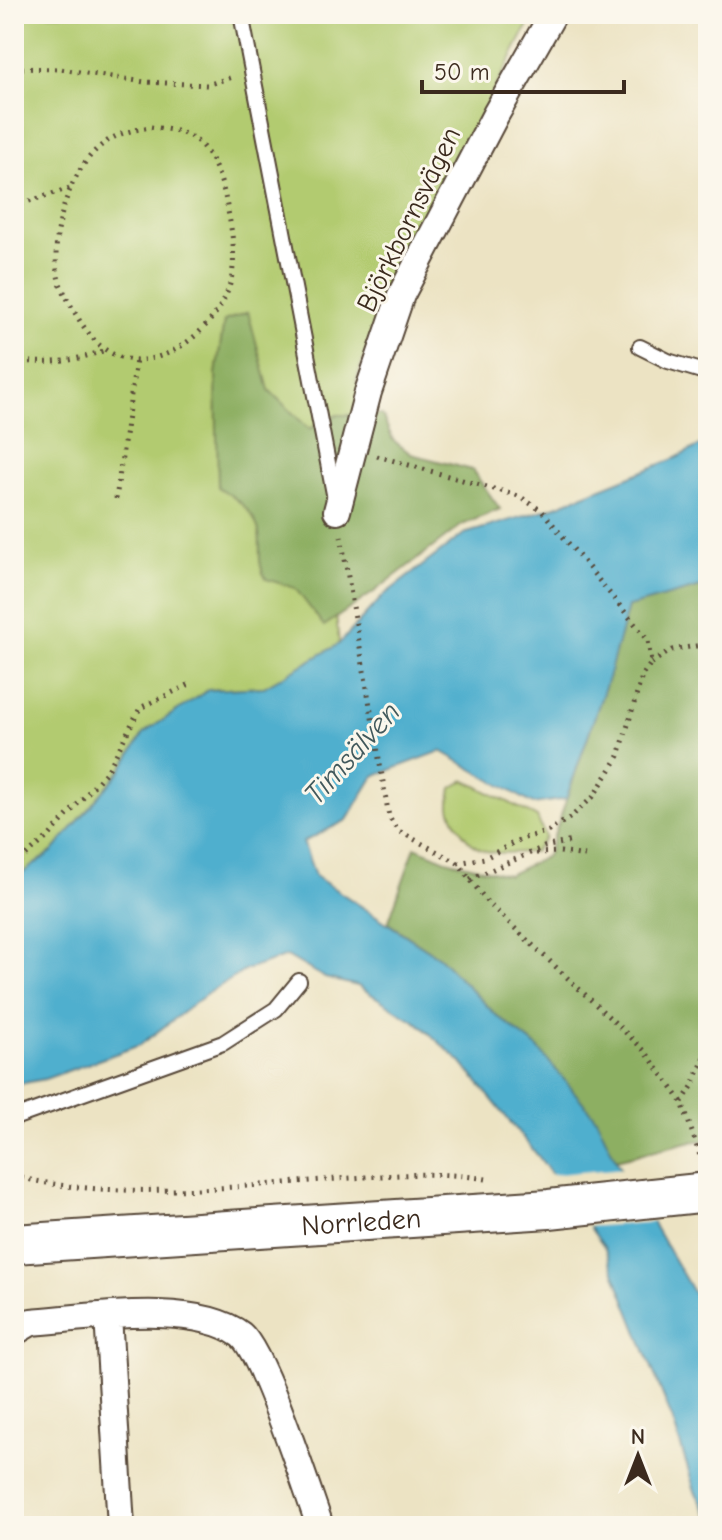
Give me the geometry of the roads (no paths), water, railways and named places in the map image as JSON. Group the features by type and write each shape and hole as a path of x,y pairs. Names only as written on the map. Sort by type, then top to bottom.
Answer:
{"street":[{"name":"Björkbornsvägen","path":"337,511 368,392 401,295 481,141 553,14"},
{"name":"Norrleden","path":"14,1244 549,1209 651,1199 705,1176"},
{"path":"14,1332 31,1322 170,1314 211,1320 242,1336 278,1410 320,1526"},
{"path":"108,1316 121,1526"}],"lane":[{"path":"241,14 337,511"},
{"path":"640,347 668,361 708,373"},
{"path":"14,1118 223,1043 276,1009 299,981"}],"water":[{"name":"Timsälven","path":"708,441 708,585 628,607 608,678 566,799 533,804 441,751 374,776 347,820 303,842 315,876 439,957 496,1015 537,1047 596,1118 616,1160 708,1318 708,1514 695,1491 673,1421 604,1247 539,1157 462,1063 419,1024 358,986 325,978 287,956 246,970 208,993 140,1045 45,1079 14,1085 14,879 53,851 122,769 144,733 208,690 264,687 339,644 384,595 464,534 551,508 676,458"}]}
